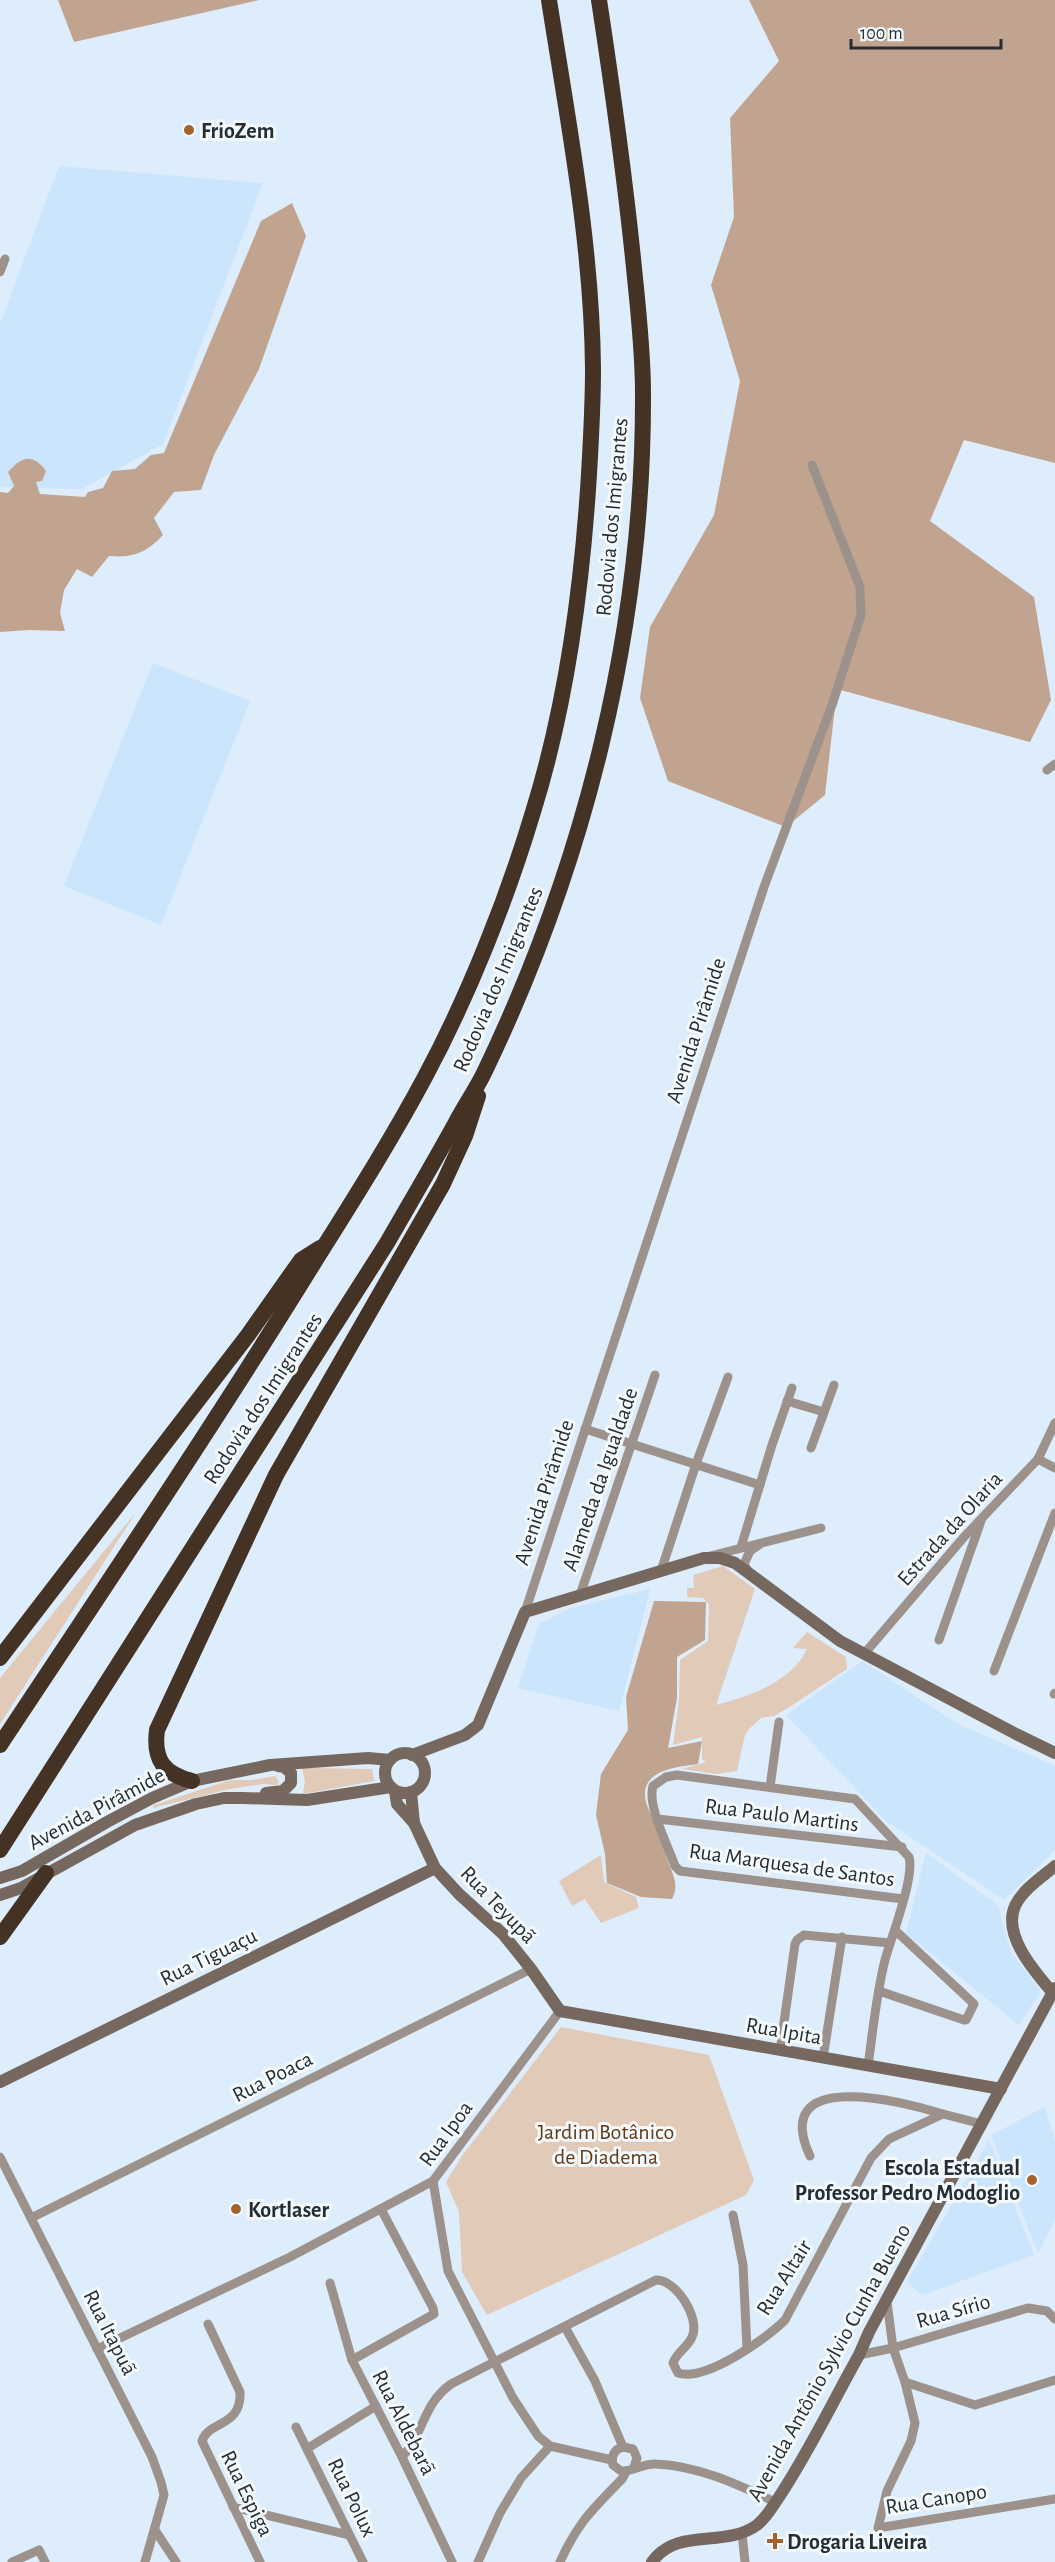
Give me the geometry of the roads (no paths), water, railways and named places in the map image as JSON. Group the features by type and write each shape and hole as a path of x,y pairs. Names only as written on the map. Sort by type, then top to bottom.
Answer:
{"highway":[{"name":"Rodovia dos Imigrantes","path":"0,1745 171,1487 374,1169 427,1075 472,978 533,814 556,729 567,672 584,553 593,370 580,198 549,0"},
{"name":"Rodovia dos Imigrantes","path":"0,1850 387,1243 483,1075 523,985 560,890 604,739 630,586 639,499 643,394 630,226 600,0"},
{"path":"192,1781 174,1776 166,1770 158,1754 157,1730 276,1475 426,1216 455,1160 473,1114 483,1075"},
{"path":"0,1658 248,1335 301,1260 326,1244"},
{"path":"0,1936 46,1873"}],"main road":[{"path":"438,1747 424,1766 424,1780 420,1786 411,1792 393,1789 386,1776 390,1760 403,1754 412,1755 438,1747 465,1735 478,1725 525,1612 704,1558 726,1560 748,1571 804,1617 840,1641 1016,1734 1055,1752"},
{"path":"412,1755 424,1766"},
{"name":"Avenida Pirâmide","path":"0,1878 22,1871 152,1797 192,1781 270,1765 368,1758 390,1760"},
{"path":"224,1798 244,1793 283,1791 288,1788 292,1778 288,1768 270,1765"},
{"name":"Avenida Pirâmide","path":"0,1895 21,1888 135,1825 181,1808 224,1798 307,1800 393,1789"},
{"name":"Rua Teyupã","path":"393,1789 397,1804 414,1823 435,1868 502,1934 531,1969 560,2011"},
{"name":"Rua Teyupã","path":"411,1792 414,1823"},
{"path":"1053,1990 1032,1969 1021,1951 1013,1927 1013,1914 1015,1905 1023,1894 1055,1866"},
{"name":"Rua Tiguaçu","path":"0,2082 435,1868"},
{"name":"Avenida Antônio Sylvio Cunha Bueno","path":"652,2562 657,2554 674,2544 692,2539 727,2537 742,2533 757,2525 768,2515 788,2484 859,2355 982,2124 1049,2010 1053,1990"},
{"name":"Rua Ipita","path":"560,2011 1001,2090"}],"street":[{"path":"0,272 5,259"},
{"name":"Avenida Pirâmide","path":"525,1612 764,887 832,705 861,615 860,587 812,465"},
{"name":"Alameda da Igualdade","path":"580,1596 655,1375"},
{"path":"661,1571 696,1464 728,1377"},
{"path":"812,1448 834,1384"},
{"path":"741,1546 792,1388"},
{"path":"788,1401 824,1412"},
{"name":"Estrada da Olaria","path":"864,1654 982,1519 1038,1459 1055,1424"},
{"path":"585,1429 760,1485"},
{"path":"1038,1459 1055,1468"},
{"path":"994,1671 1055,1512"},
{"path":"939,1640 982,1519"},
{"path":"704,1558 741,1546 821,1528"},
{"path":"748,1571 744,1563 746,1557 761,1543"},
{"path":"770,1787 779,1722"},
{"name":"Rua Marquesa de Santos","path":"902,1847 855,1799 677,1775 658,1780 651,1793 675,1866 680,1871 903,1899"},
{"name":"Rua Paulo Martins","path":"658,1819 902,1847"},
{"path":"868,2066 879,1990 896,1931 911,1864 902,1847"},
{"path":"879,1990 964,2020 974,2004 896,1931"},
{"path":"780,2051 797,1940 804,1935 891,1943"},
{"path":"823,2058 842,1937"},
{"name":"Rua Poaca","path":"31,2218 531,1969"},
{"name":"Rua Ipoa","path":"550,2446 538,2436 513,2398 448,2271 433,2181 560,2011"},
{"path":"810,2156 804,2141 803,2123 811,2107 820,2101 835,2097 853,2096 899,2102 982,2124"},
{"name":"Rua Altair","path":"402,2457 415,2440 438,2393 495,2360 657,2280 663,2280 679,2291 694,2323 692,2339 678,2352 673,2363 678,2373 691,2375 747,2349 770,2334 785,2320 871,2158 880,2147 895,2136 943,2114"},
{"name":"Rua Itapuã","path":"0,2157 152,2457 162,2482 164,2495 146,2562"},
{"path":"97,2349 290,2257 433,2181"},
{"name":"Rua Aldebarã","path":"381,2210 433,2308 434,2314 352,2360 452,2562"},
{"path":"733,2216 743,2265 747,2349"},
{"path":"330,2283 352,2360"},
{"name":"Rua Canopo","path":"887,2302 893,2348 905,2382 915,2423 911,2441 887,2491 878,2528 1055,2499"},
{"name":"Rua Sírio","path":"859,2355 893,2348 1028,2308 1047,2311 1055,2319"},
{"name":"Rua Espiga","path":"208,2324 240,2392 240,2403 231,2418 205,2435 202,2441 260,2562"},
{"path":"565,2327 595,2381 623,2447"},
{"path":"905,2382 975,2405 1055,2380"},
{"name":"Rua Polux","path":"308,2448 376,2406"},
{"name":"Rua Polux","path":"296,2427 363,2562"},
{"path":"478,2562 500,2513 521,2478 550,2446 612,2460"},
{"path":"654,2463 630,2470 617,2469 612,2460 615,2451 623,2447 633,2449 654,2463 686,2467 775,2502"},
{"path":"560,2562 585,2516 630,2470 637,2458 636,2453"},
{"path":"233,2507 349,2535"},
{"path":"155,2530 176,2562"},
{"path":"742,2533 745,2562"},
{"path":"12,2562 39,2550 45,2562"}],"place":[{"name":"FrioZem","path":"189,130"},
{"name":"Escola Estadual Professor Pedro Modoglio","path":"1032,2180"},
{"name":"Kortlaser","path":"236,2209"},
{"name":"Drogaria Liveira","path":"775,2541"}],"park label":[{"name":"Jardim Botânico de Diadema","path":"606,2144"}]}
